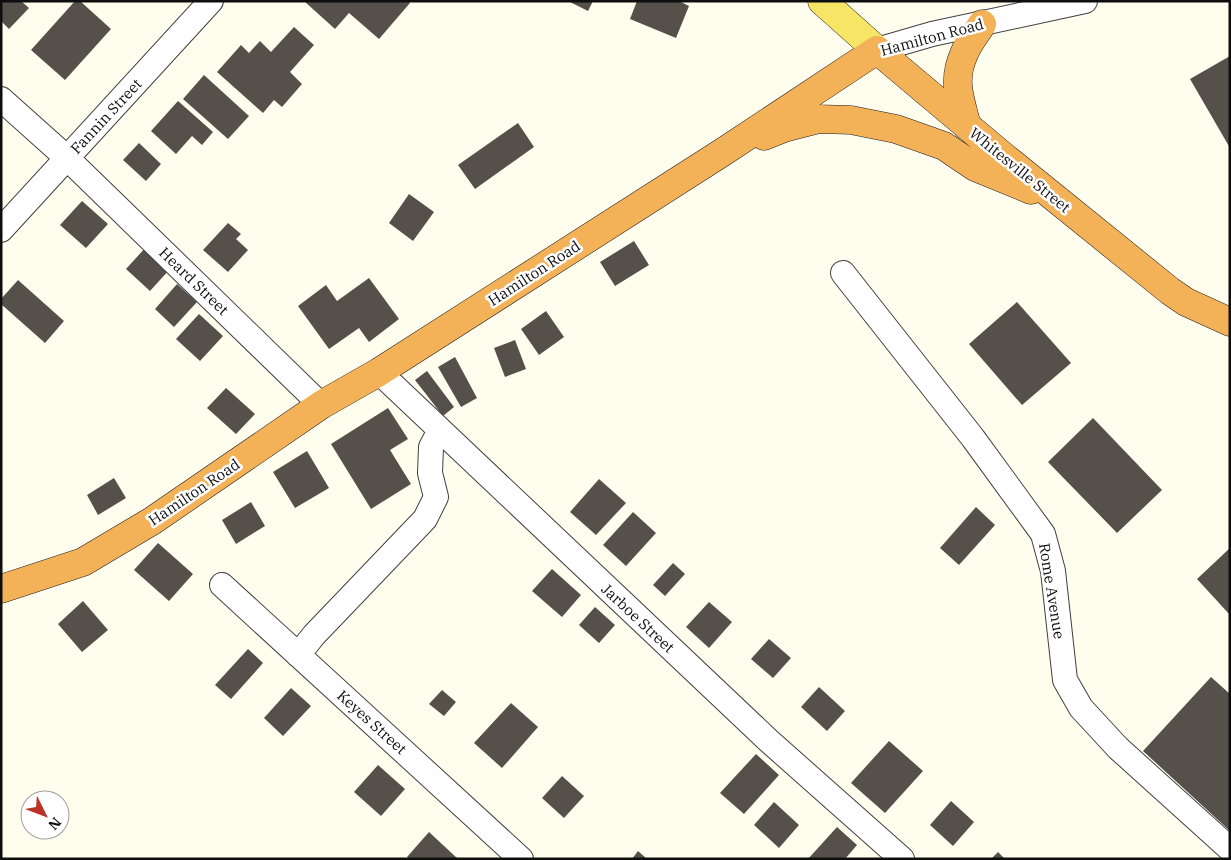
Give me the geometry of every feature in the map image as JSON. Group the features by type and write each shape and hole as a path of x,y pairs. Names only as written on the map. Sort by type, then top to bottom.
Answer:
{"highway":[{"path":"967,126 960,98 957,74 964,52 982,24"},
{"name":"Whitesville Street","path":"877,50 967,126 1170,291 1186,302 1230,322"},
{"name":"Hamilton Road","path":"1,589 83,562 152,521 321,405 379,372 723,152 877,50"},
{"path":"723,152 784,128 819,119 851,120 896,129 944,146 975,167 1058,200"}],"main road":[{"name":"Whitesville Street","path":"822,1 877,50"}],"street":[{"name":"Fannin Street","path":"1,230 211,1"},
{"name":"Hamilton Road","path":"877,50 932,34 1085,1"},
{"name":"Heard Street","path":"1,99 67,158 321,405"},
{"name":"Rome Avenue","path":"843,273 973,438 1043,534 1052,571 1065,680 1080,708 1118,748 1230,849"},
{"name":"Jarboe Street","path":"379,372 768,741 902,859"},
{"path":"298,655 314,635 425,519 436,497 430,473 430,447 440,430"},
{"name":"Keyes Street","path":"222,585 522,859"}],"building":[{"path":"1,1 21,1 29,8 9,29 1,21"},
{"path":"75,1 80,1 111,29 65,80 31,50"},
{"path":"304,1 408,1 410,3 379,39 349,13 335,29"},
{"path":"568,1 593,1 588,11"},
{"path":"637,1 679,1 689,6 676,38 630,19"},
{"path":"294,27 314,45 290,72 302,84 282,107 274,100 263,113 217,72 241,45 249,53 260,41 271,52"},
{"path":"1230,56 1230,148 1190,79"},
{"path":"204,75 249,116 228,139 183,99"},
{"path":"178,101 213,132 202,145 192,136 176,154 151,131"},
{"path":"518,123 534,147 475,189 458,165"},
{"path":"139,143 161,164 146,181 123,160"},
{"path":"409,194 434,212 413,241 389,223"},
{"path":"82,201 108,224 86,248 60,225"},
{"path":"228,223 241,234 236,239 248,250 228,272 203,250"},
{"path":"634,241 649,265 615,286 600,262"},
{"path":"146,247 170,269 150,291 126,269"},
{"path":"369,278 399,319 369,342 359,328 329,349 298,306 326,285 337,301"},
{"path":"18,280 64,321 45,343 1,304 1,299"},
{"path":"177,284 197,302 174,327 155,309"},
{"path":"1017,302 1071,363 1022,405 969,344"},
{"path":"546,311 564,337 539,355 521,329"},
{"path":"199,314 223,336 200,361 176,339"},
{"path":"515,340 526,369 505,377 494,348"},
{"path":"455,357 477,398 461,407 438,367"},
{"path":"427,371 454,407 443,416 415,380"},
{"path":"226,388 255,414 236,434 207,408"},
{"path":"388,408 408,439 390,450 411,484 371,509 331,444"},
{"path":"1093,418 1162,490 1117,533 1048,462"},
{"path":"307,451 329,488 295,508 273,472"},
{"path":"114,478 126,498 98,515 87,495"},
{"path":"599,479 626,503 596,535 570,512"},
{"path":"251,502 265,526 236,544 222,520"},
{"path":"976,507 995,525 959,565 940,548"},
{"path":"633,512 656,533 626,566 603,545"},
{"path":"158,543 193,574 169,601 134,570"},
{"path":"1230,548 1230,615 1197,579"},
{"path":"673,563 685,574 665,596 653,585"},
{"path":"552,569 581,595 562,617 532,591"},
{"path":"83,601 108,630 82,652 58,624"},
{"path":"709,602 732,622 709,648 686,627"},
{"path":"595,607 615,625 599,643 579,625"},
{"path":"769,639 791,658 773,678 751,659"},
{"path":"248,649 263,663 231,699 215,685"},
{"path":"1211,677 1230,694 1230,831 1143,751"},
{"path":"819,687 845,711 827,731 801,707"},
{"path":"291,688 311,706 283,736 264,718"},
{"path":"442,690 456,702 444,716 429,704"},
{"path":"511,703 538,727 502,768 474,743"},
{"path":"889,741 923,771 885,813 851,783"},
{"path":"756,754 779,775 744,814 720,793"},
{"path":"378,765 405,789 381,816 354,792"},
{"path":"562,776 584,796 564,818 542,798"},
{"path":"951,801 974,822 953,846 930,825"},
{"path":"774,802 799,825 779,848 754,825"},
{"path":"837,827 857,845 845,859 808,859"},
{"path":"429,832 458,859 410,859 407,857"},
{"path":"638,851 647,859 632,859"},
{"path":"998,852 1005,859 991,859"}]}
